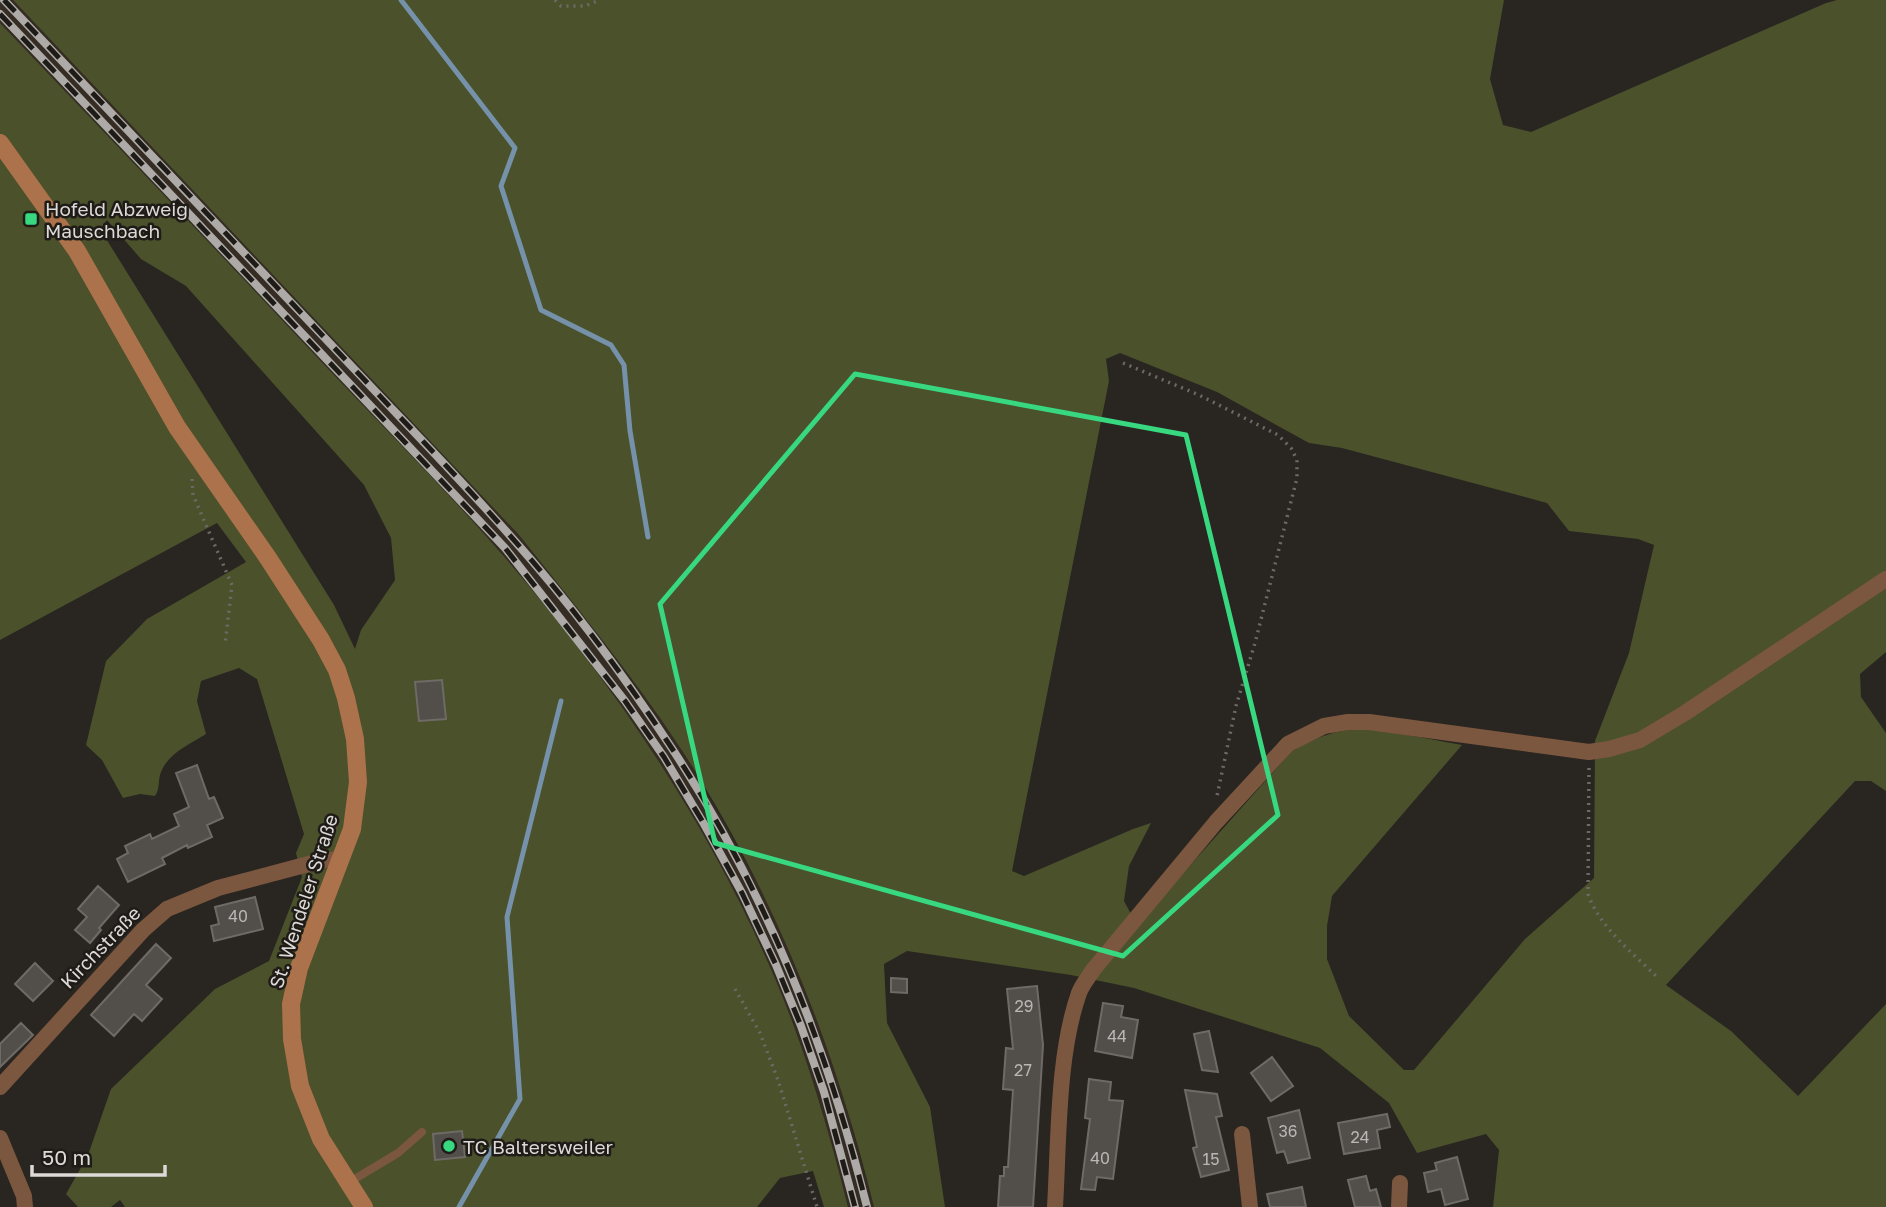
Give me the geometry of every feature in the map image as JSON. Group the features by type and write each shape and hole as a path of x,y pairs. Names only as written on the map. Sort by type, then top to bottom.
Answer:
{"main road":[{"name":"St. Wendeler Straße","path":"0,143 77,251 177,427 268,558 321,640 337,670 355,739 358,782 354,818 352,830 299,968 291,1004 292,1039 300,1086 321,1139 363,1207"}],"street":[{"path":"1055,1207 1064,1074 1070,1026 1080,991 1093,970 1216,822 1288,744 1324,726 1369,722 1589,752 1609,749 1640,740 1685,713 1886,579"},
{"name":"Kirchstraße","path":"0,1087 143,930 167,909 218,888 328,859 340,862"},
{"path":"1242,1134 1250,1207"},
{"path":"0,1138 24,1196 25,1207"},
{"path":"1399,1207 1400,1183"}],"lane":[{"path":"348,1183 398,1153 422,1132"}],"path":[{"path":"555,0 561,6 585,6 600,0"},
{"path":"1123,363 1199,395 1278,435 1291,448 1297,460 1297,478 1236,706 1213,810 1216,822"},
{"path":"197,456 192,474 193,495 232,585 225,645"},
{"path":"1589,752 1588,894 1593,907 1613,933 1658,978"},
{"path":"735,989 760,1033 778,1080 817,1207"}],"highlighted area":[{"path":"855,374 1186,435 1278,815 1123,956 715,843 660,604"}],"shaded area":[{"path":"0,0 13,0 519,535 640,690 680,747 720,815 789,947 818,1019 841,1087 874,1207 848,1207 817,1094 795,1028 766,957 698,828 658,761 619,705 500,552 0,23"}],"green space":[{"path":"13,0 1504,0 1490,79 1503,125 1531,132 1826,3 1837,0 1886,0 1886,652 1860,674 1861,697 1886,733 1886,791 1871,781 1855,781 1666,985 1731,1031 1798,1096 1886,1004 1886,1207 1493,1207 1499,1150 1486,1134 1417,1153 1389,1103 1320,1048 1134,988 1071,975 907,951 884,964 887,1023 930,1107 945,1207 874,1207 858,1145 819,1026 771,911 743,855 679,746 601,639 519,535","holes":["1120,353 1217,392 1309,443 1342,448 1547,503 1569,531 1638,539 1654,545 1629,653 1595,741 1594,878 1525,939 1414,1070 1404,1070 1349,1016 1327,959 1327,926 1332,896 1462,745 1385,731 1355,730 1323,736 1292,751 1137,925 1124,901 1129,866 1151,823 1024,876 1012,871 1109,381 1106,359"]},
{"path":"0,23 480,529 545,606 630,718 705,838 739,900 769,964 810,1073 848,1207 824,1207 813,1171 780,1178 757,1207 125,1207 120,1200 111,1207 78,1207 66,1194 88,1155 111,1089 215,989 269,961 302,877 296,853 304,834 257,679 239,668 201,681 197,701 206,734 167,761 155,796 140,794 123,798 102,760 86,745 106,661 147,619 246,562 217,523 0,640","holes":["107,220 141,259 186,286 364,485 391,538 395,580 361,630 355,649 334,605 100,229"]}],"building":[{"path":"442,680 446,719 419,721 415,682"},
{"path":"197,765 209,799 214,797 223,818 207,825 212,837 188,848 187,845 162,858 165,864 128,882 117,859 128,853 125,846 150,834 152,839 179,826 174,814 189,807 176,773"},
{"path":"98,886 119,905 90,943 75,930 87,917 78,909"},
{"path":"255,897 263,929 214,941 211,926 219,924 215,907"},
{"path":"156,944 171,958 146,985 162,999 142,1021 134,1014 114,1036 91,1015"},
{"path":"35,963 53,981 33,1001 15,984"},
{"path":"891,978 907,979 907,993 891,992"},
{"path":"1037,986 1043,1045 1033,1207 998,1207 1000,1176 1004,1176 1004,1167 1008,1167 1013,1090 1003,1089 1006,1048 1013,1049 1007,989"},
{"path":"1103,1003 1123,1006 1121,1017 1138,1020 1132,1058 1095,1051"},
{"path":"21,1023 33,1035 0,1067 0,1044"},
{"path":"1209,1031 1218,1072 1202,1070 1194,1034"},
{"path":"1272,1057 1293,1086 1271,1101 1251,1073"},
{"path":"1089,1079 1111,1082 1109,1100 1123,1101 1113,1179 1097,1177 1095,1190 1081,1189 1090,1119 1085,1118"},
{"path":"1185,1090 1217,1094 1222,1116 1216,1117 1229,1170 1201,1177 1193,1148 1197,1147"},
{"path":"1299,1110 1310,1158 1288,1163 1284,1151 1277,1153 1268,1118"},
{"path":"1387,1114 1390,1127 1377,1130 1380,1148 1344,1154 1338,1123"},
{"name":"TC Baltersweiler","path":"462,1131 465,1157 435,1160 433,1134"},
{"path":"1457,1157 1468,1199 1445,1205 1441,1189 1428,1192 1424,1173 1437,1170 1435,1163"},
{"path":"1366,1176 1370,1191 1376,1189 1381,1207 1355,1207 1348,1180"},
{"path":"1302,1187 1306,1207 1270,1207 1267,1194"}],"waterway":[{"path":"401,0 515,148 501,186 541,310 611,345 624,365 630,431 648,537"},
{"path":"459,1207 520,1099 507,917 561,701"}],"railway":[{"path":"4,0 475,497 556,589 617,668 673,750 737,858 790,970 832,1086 867,1207"},
{"path":"0,14 505,548 625,701 664,757 704,824 742,893 776,965 824,1092 855,1207"}],"place":[{"name":"Hofeld Abzweig Mauschbach","path":"31,219"},
{"name":"TC Baltersweiler","path":"449,1146"}]}
